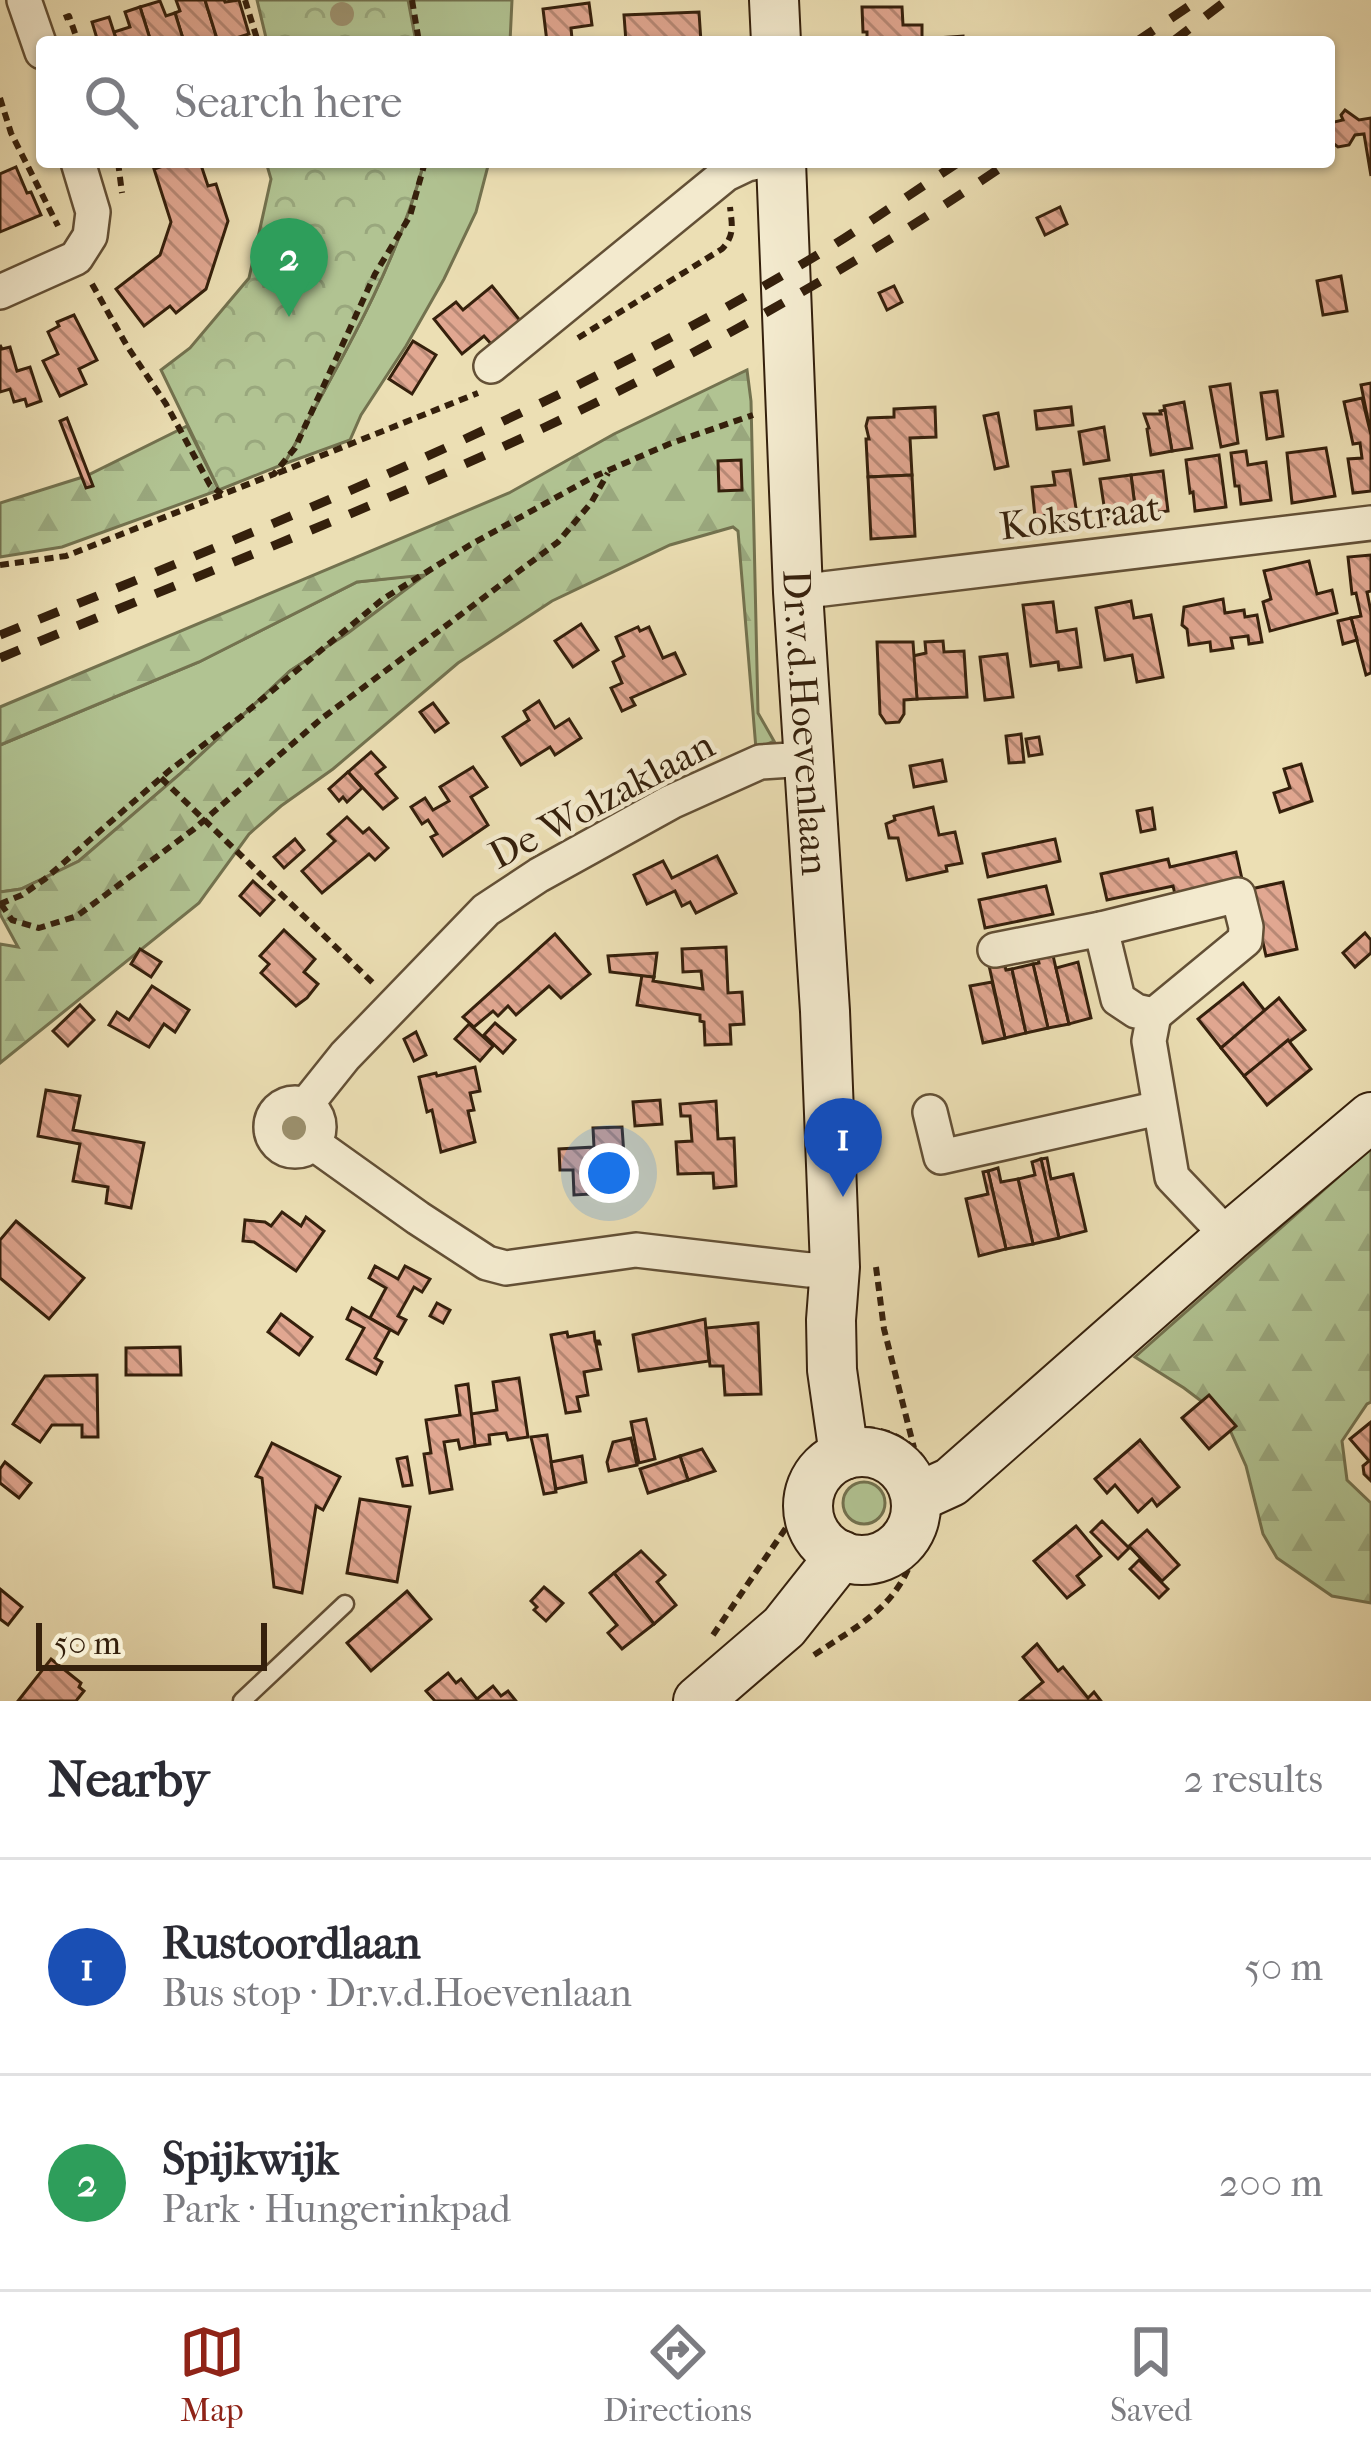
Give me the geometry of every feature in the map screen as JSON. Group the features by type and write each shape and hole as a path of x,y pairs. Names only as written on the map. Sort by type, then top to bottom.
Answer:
{"street":[{"path":"24,0 36,36"},
{"path":"774,0 776,36"},
{"path":"0,292 76,258 90,236 93,212 82,168"},
{"path":"491,366 726,173 740,168"},
{"name":"Dr.v.d.Hoevenlaan","path":"782,168 798,592 825,1011 835,1275 832,1370 857,1443"},
{"name":"Kokstraat","path":"798,592 1371,523"},
{"name":"De Wolzaklaan","path":"807,758 760,761 655,810 486,910 345,1056 305,1106 290,1103 280,1108 271,1126 279,1146 300,1151 314,1143 435,1229 488,1263 506,1268 636,1250 835,1275"},
{"path":"995,950 1238,895 1245,940 1154,1015 1149,1041 1172,1177 1229,1237"},
{"path":"1101,928 1118,998 1136,1011 1154,1015"},
{"path":"930,1112 941,1157 1159,1108"},
{"path":"818,1546 868,1559 893,1550 910,1530 926,1494 951,1482 1371,1117"},
{"path":"707,1676 784,1627 818,1546 809,1515 811,1490 823,1469 857,1443 888,1458 926,1494"}],"lane":[{"path":"242,1701 345,1604"}],"path":[{"path":"245,0 256,36"},
{"path":"412,0 418,36"},
{"path":"0,98 11,133 76,258 210,485 222,494"},
{"path":"0,137 11,133"},
{"path":"0,565 66,556 274,475 295,448 375,274 410,216 423,168"},
{"path":"610,470 591,503 558,542 321,719 204,820 77,916 39,928 12,920 1,904 45,879 161,778 383,599 470,544 610,470 771,409"},
{"path":"161,778 394,1004"},
{"path":"800,1664 895,1595 926,1540 938,1504 926,1494 928,1467 914,1448 885,1432 857,1443 830,1437 814,1449 794,1480 818,1546 851,1576 880,1573 913,1556"},
{"path":"707,1676 818,1546"}],"green space":[{"path":"257,0 408,0 415,36 266,36"},
{"path":"408,0 512,0 510,36 415,36"},
{"path":"268,168 422,168 381,279 284,464 219,490 161,370 190,348 249,278 271,179"},
{"path":"422,168 487,168 476,212 444,279 350,440 284,464 381,279"},
{"path":"747,370 758,713 774,741 756,749 738,531 733,527 670,545 552,601 458,663 249,834 199,903 0,1063 0,944 18,947 0,914 0,892 21,889 79,861 290,671 425,575 357,582 199,662 0,745 0,707 509,493 614,434"},
{"path":"187,426 219,490 62,547 0,557 0,503 86,476"},
{"path":"427,574 290,671 79,861 21,889 0,892 0,745 199,662 357,582"},
{"path":"1371,1148 1371,1402 1342,1441 1347,1480 1371,1503 1371,1603 1332,1596 1277,1558 1263,1534 1246,1466 1225,1419 1135,1357"},
{"path":"864,1482 879,1488 885,1503 879,1518 864,1524 849,1518 843,1503 849,1488"}],"building":[{"path":"176,0 205,0 216,36 182,36 175,13 180,11"},
{"path":"205,0 239,0 249,34 216,36"},
{"path":"160,1 166,16 175,13 182,36 149,36 140,7"},
{"path":"589,3 592,25 571,28 572,36 546,36 543,9"},
{"path":"140,7 149,36 115,36 114,32 130,27 125,12"},
{"path":"862,7 902,7 903,25 922,25 922,36 867,36"},
{"path":"699,12 701,36 626,36 624,15"},
{"path":"109,17 115,36 96,36 92,22"},
{"path":"1345,110 1359,120 1371,118 1371,176 1364,134 1355,135 1349,145 1335,145 1335,122 1343,120"},
{"path":"16,167 41,215 0,232 0,174"},
{"path":"202,168 208,186 216,184 228,221 206,289 176,313 170,306 144,326 116,289 160,255 171,222 154,169"},
{"path":"1060,207 1067,224 1045,235 1037,218"},
{"path":"1341,276 1347,311 1323,315 1317,281"},
{"path":"492,286 522,323 493,346 484,336 462,354 434,319 456,302 463,310"},
{"path":"894,286 902,302 887,310 879,293"},
{"path":"74,315 97,360 79,369 86,384 60,396 43,361 58,354 48,332"},
{"path":"413,341 436,355 412,394 389,379"},
{"path":"0,345 10,347 17,371 30,367 41,401 27,406 25,399 14,402 10,389 0,392"},
{"path":"1371,383 1371,435 1361,385"},
{"path":"1230,384 1238,443 1221,447 1210,387"},
{"path":"1277,391 1283,436 1267,439 1261,393"},
{"path":"1362,398 1371,435 1371,491 1353,493 1348,459 1362,458 1360,443 1353,444 1344,402"},
{"path":"1184,402 1192,448 1172,451 1164,406"},
{"path":"935,407 936,437 910,438 912,475 868,477 868,418 894,417 894,409"},
{"path":"1071,407 1073,425 1037,429 1035,411"},
{"path":"1165,410 1172,451 1151,455 1144,414"},
{"path":"998,413 1008,466 995,469 984,416"},
{"path":"67,418 93,486 86,488 60,421"},
{"path":"1104,427 1109,460 1084,464 1079,432"},
{"path":"1326,448 1335,496 1292,503 1287,453"},
{"path":"1246,451 1248,465 1266,462 1271,500 1241,504 1231,453"},
{"path":"1219,455 1226,507 1195,511 1186,460"},
{"path":"741,460 742,490 719,491 718,461"},
{"path":"1070,470 1078,521 1054,528 1046,525 1045,515 1035,517 1032,487 1055,485 1053,472"},
{"path":"1163,471 1168,511 1136,515 1131,475"},
{"path":"912,475 915,536 871,539 868,477"},
{"path":"1131,475 1136,515 1106,519 1100,479"},
{"path":"1371,555 1371,591 1367,592 1371,673 1366,675 1351,618 1361,616 1356,593 1352,594 1348,557"},
{"path":"1309,561 1317,594 1332,590 1337,613 1270,631 1263,602 1271,599 1264,571"},
{"path":"1223,599 1225,613 1244,610 1245,617 1257,615 1262,642 1249,644 1248,636 1231,638 1233,648 1211,651 1210,642 1189,645 1182,625 1184,607"},
{"path":"1131,601 1134,618 1151,615 1163,677 1137,682 1132,655 1105,660 1096,608"},
{"path":"1053,602 1057,632 1076,629 1081,667 1059,670 1058,662 1031,666 1023,605"},
{"path":"1351,618 1357,640 1343,644 1338,621"},
{"path":"581,624 598,650 573,667 555,641"},
{"path":"638,627 640,631 649,627 663,658 675,653 685,674 631,698 635,705 622,711 611,688 622,683 613,662 624,656 616,637"},
{"path":"943,641 944,652 964,651 967,697 917,699 913,656 926,653 925,642"},
{"path":"877,642 913,642 917,699 904,700 899,722 886,723 880,714"},
{"path":"1007,654 1013,697 985,700 980,657"},
{"path":"539,701 555,728 569,719 581,738 555,755 550,747 521,765 503,737 529,720 524,711"},
{"path":"433,703 448,723 435,732 420,712"},
{"path":"1021,734 1024,762 1009,763 1006,736"},
{"path":"1039,737 1042,754 1029,756 1026,739"},
{"path":"371,752 385,767 376,774 397,798 383,809 348,772"},
{"path":"942,760 946,781 914,787 910,766"},
{"path":"1301,764 1312,801 1280,812 1274,793 1290,788 1284,769"},
{"path":"473,767 487,787 471,797 488,825 443,856 431,837 437,834 428,820 422,824 411,807 425,798 433,810 449,801 440,787"},
{"path":"348,772 362,788 347,802 343,797 339,801 329,789"},
{"path":"933,807 939,835 955,832 962,863 907,880 898,838 889,838 886,824 894,816"},
{"path":"1152,808 1155,829 1141,832 1137,811"},
{"path":"347,817 363,833 369,828 388,848 375,860 369,854 322,893 302,871 335,841 328,834"},
{"path":"295,839 304,850 284,868 274,857"},
{"path":"1055,839 1060,861 988,877 983,854"},
{"path":"1236,852 1242,879 1175,894 1173,886 1107,900 1101,874 1168,859 1170,867"},
{"path":"717,856 736,893 696,913 690,902 682,906 675,891 647,904 634,875 663,861 672,878"},
{"path":"253,881 274,900 260,915 240,896"},
{"path":"1283,882 1297,949 1266,956 1251,889"},
{"path":"1046,886 1053,914 985,928 979,900"},
{"path":"284,930 315,959 304,972 318,984 296,1006 261,973 269,964 260,956"},
{"path":"1365,933 1371,940 1371,953 1355,967 1343,953"},
{"path":"555,934 590,974 561,998 549,986 516,1015 508,1006 498,1016 493,1011 474,1027 463,1017"},
{"path":"726,947 728,993 742,992 744,1024 730,1025 731,1044 705,1045 700,1015 637,1005 642,975 703,989 701,971 683,972 682,949"},
{"path":"1051,947 1069,1024 1048,1028 1033,964 1039,963 1036,950"},
{"path":"140,949 161,962 151,977 131,964"},
{"path":"657,953 654,977 610,972 608,956"},
{"path":"1003,958 1006,970 1012,969 1026,1033 1005,1038 988,961"},
{"path":"1078,962 1091,1018 1069,1024 1056,968"},
{"path":"1033,964 1048,1028 1026,1033 1012,969"},
{"path":"992,982 1005,1038 983,1043 970,986"},
{"path":"1243,983 1266,1012 1221,1048 1198,1019"},
{"path":"152,986 189,1010 175,1032 164,1024 149,1047 109,1025 117,1012 129,1020"},
{"path":"1279,998 1305,1030 1244,1076 1221,1048"},
{"path":"80,1005 94,1020 68,1046 53,1031"},
{"path":"495,1023 515,1040 503,1053 484,1035"},
{"path":"469,1024 493,1046 480,1061 455,1039"},
{"path":"416,1032 426,1055 414,1061 404,1039"},
{"path":"1288,1040 1311,1069 1267,1105 1244,1076"},
{"path":"475,1067 480,1091 470,1093 474,1110 468,1111 475,1142 441,1152 419,1077"},
{"path":"46,1090 80,1096 73,1130 144,1143 131,1208 106,1203 108,1187 73,1181 80,1144 38,1136"},
{"path":"660,1100 662,1124 635,1126 633,1102"},
{"path":"716,1101 718,1139 734,1138 736,1186 714,1188 713,1173 678,1174 676,1142 692,1141 690,1116 681,1116 680,1104"},
{"path":"622,1127 624,1155 608,1156 609,1193 574,1195 573,1170 560,1170 559,1149 594,1147 593,1128"},
{"path":"1047,1158 1051,1179 1073,1174 1086,1231 1059,1238 1041,1159"},
{"path":"1041,1159 1059,1238 1033,1244 1018,1179 1035,1175 1032,1162"},
{"path":"998,1168 1001,1182 1018,1179 1033,1244 1006,1249 988,1171"},
{"path":"988,1171 1006,1249 979,1256 966,1199 988,1194 983,1172"},
{"path":"282,1212 301,1226 306,1217 324,1231 296,1271 254,1242 243,1241 245,1220 271,1226"},
{"path":"16,1221 84,1278 49,1319 0,1278 0,1240"},
{"path":"375,1266 398,1279 405,1266 430,1279 422,1292 414,1287 398,1316 406,1320 398,1334 370,1318 386,1288 369,1278"},
{"path":"437,1303 450,1310 443,1323 430,1316"},
{"path":"352,1308 390,1330 375,1358 382,1362 376,1374 347,1359 364,1328 347,1319"},
{"path":"281,1314 312,1337 299,1355 268,1332"},
{"path":"705,1319 709,1361 639,1371 633,1335"},
{"path":"758,1323 761,1394 725,1395 723,1366 710,1366 706,1328"},
{"path":"567,1332 568,1337 594,1332 600,1344 596,1344 601,1369 584,1372 588,1395 577,1397 580,1411 566,1413 551,1335"},
{"path":"180,1347 181,1375 126,1375 126,1348"},
{"path":"97,1375 98,1437 82,1437 82,1425 52,1425 40,1442 13,1424 45,1376"},
{"path":"519,1378 528,1437 508,1440 506,1433 489,1435 490,1444 475,1446 471,1414 497,1410 493,1382"},
{"path":"468,1384 475,1446 460,1449 458,1440 444,1442 452,1489 430,1493 424,1454 431,1453 426,1420 460,1415 456,1386"},
{"path":"1209,1395 1236,1426 1209,1449 1182,1418"},
{"path":"646,1419 655,1459 639,1463 631,1422"},
{"path":"1371,1422 1371,1481 1363,1466 1369,1461 1350,1439"},
{"path":"547,1435 556,1492 544,1494 531,1437"},
{"path":"631,1438 637,1465 609,1471 613,1442"},
{"path":"1140,1440 1179,1487 1157,1506 1152,1499 1138,1512 1115,1485 1107,1493 1095,1479"},
{"path":"272,1443 340,1477 323,1510 316,1506 302,1593 274,1587 262,1478 256,1476"},
{"path":"702,1449 715,1471 688,1480 680,1456"},
{"path":"582,1456 586,1482 556,1489 551,1462"},
{"path":"680,1456 688,1480 648,1493 640,1469"},
{"path":"407,1457 412,1485 403,1486 397,1459"},
{"path":"5,1462 31,1483 19,1498 0,1483"},
{"path":"360,1499 410,1507 397,1582 347,1573"},
{"path":"1102,1521 1129,1548 1118,1559 1091,1532"},
{"path":"1076,1526 1101,1556 1077,1576 1084,1585 1067,1598 1034,1561"},
{"path":"1147,1530 1179,1565 1162,1581 1129,1546"},
{"path":"641,1551 665,1575 657,1582 676,1605 654,1624 614,1573"},
{"path":"1139,1560 1168,1589 1159,1598 1130,1569"},
{"path":"614,1573 654,1624 622,1649 608,1633 617,1625 590,1593"},
{"path":"544,1587 563,1603 546,1621 531,1601"},
{"path":"0,1589 22,1607 8,1625 0,1619"},
{"path":"407,1591 431,1619 371,1671 347,1643"},
{"path":"1037,1644 1088,1698 1094,1692 1101,1701 1020,1701 1043,1682 1023,1657"},
{"path":"51,1659 81,1683 84,1691 76,1701 18,1701"},
{"path":"448,1673 456,1683 461,1679 477,1699 493,1686 501,1696 508,1691 516,1701 435,1701 426,1691"}],"railway":[{"path":"1145,36 1198,0"},
{"path":"1180,36 1227,0"},
{"path":"0,635 398,469 593,377 806,262 950,168"},
{"path":"0,658 388,498 542,429 817,283 1000,168"}],"place":[{"name":"Spijkwijk","path":"289,317"},
{"name":"Rustoordlaan","path":"843,1197"}]}
